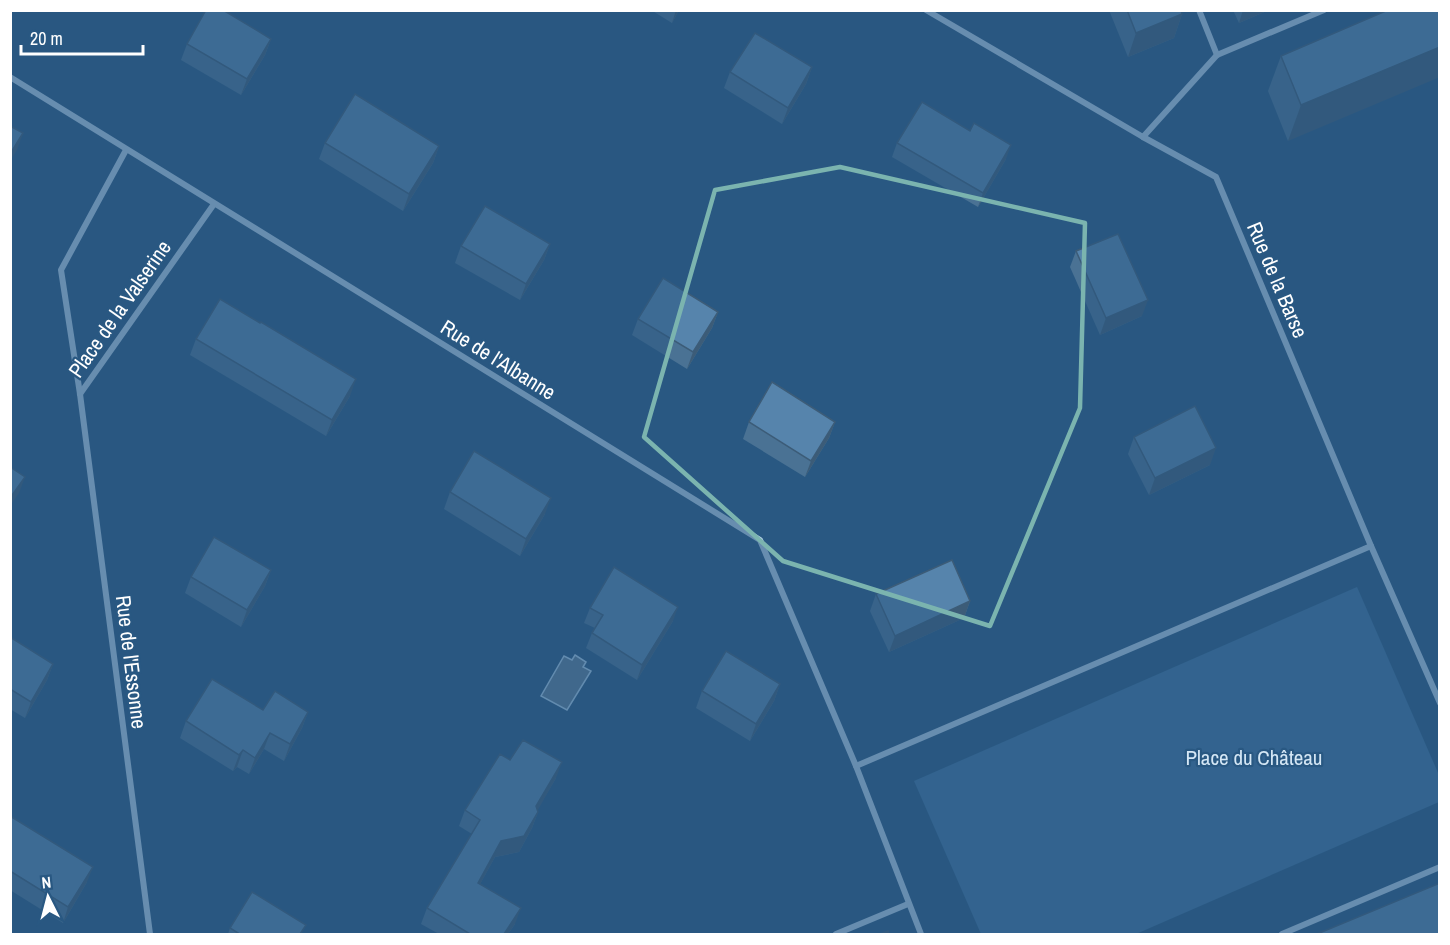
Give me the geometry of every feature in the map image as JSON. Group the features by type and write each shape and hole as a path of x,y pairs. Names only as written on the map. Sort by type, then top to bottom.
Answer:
{"street":[{"name":"Rue de la Barse","path":"926,10 1216,177 1371,546 1440,703"},
{"path":"1198,10 1217,55"},
{"path":"1143,137 1217,55 1324,10"},
{"name":"Rue de l'Albanne","path":"10,77 760,540 856,766"},
{"name":"Place de la Valserine","path":"80,394 61,270 126,150"},
{"name":"Place de la Valserine","path":"80,394 214,204"},
{"name":"Rue de l'Essonne","path":"80,394 150,934"},
{"path":"921,934 856,766 1371,546"},
{"path":"1282,934 1440,867"},
{"path":"837,934 908,904"}],"highlighted area":[{"path":"840,167 1085,223 1080,408 990,626 783,561 644,437 715,190"}],"green space":[{"name":"Place du Château","path":"1357,587 1439,775 1439,802 1136,934 981,934 914,781"}],"shaded area":[{"path":"575,655 586,662 583,667 591,671 567,710 541,696 564,656 572,660"}],"building":[{"path":"206,10 223,10 271,39 247,79 187,44"},
{"path":"1127,10 1181,10 1182,14 1136,33"},
{"path":"1388,10 1440,10 1440,47 1301,105 1281,56"},
{"path":"755,33 812,67 788,108 730,72"},
{"path":"355,94 439,146 409,194 325,143"},
{"path":"922,102 970,131 974,123 1011,145 983,193 897,143"},
{"path":"10,126 23,133 10,154"},
{"path":"485,206 550,244 526,284 461,246"},
{"path":"1118,234 1148,300 1106,318 1076,251"},
{"path":"663,278 718,312 693,352 638,319"},
{"path":"220,299 356,379 332,420 196,339"},
{"path":"772,382 835,422 811,461 749,422"},
{"path":"1195,406 1216,448 1155,478 1134,437"},
{"path":"474,451 551,498 526,539 450,492"},
{"path":"10,467 25,477 10,498"},
{"path":"214,537 271,570 247,610 191,577"},
{"path":"952,560 970,601 895,636 876,594"},
{"path":"614,567 678,607 642,665 592,633 603,615 590,608"},
{"path":"10,637 53,664 31,702 10,689"},
{"path":"726,651 780,684 756,724 702,691"},
{"path":"212,679 263,710 275,691 308,712 290,744 270,733 255,758 243,750 239,755 186,721"},
{"path":"523,740 562,762 536,806 538,812 524,836 501,841 478,883 521,908 504,934 470,934 427,908 480,820 465,810 500,754 510,760"},
{"path":"10,816 93,867 68,907 10,871"},
{"path":"1440,883 1440,934 1317,934"},
{"path":"252,892 306,925 300,934 237,934 230,928"}]}
